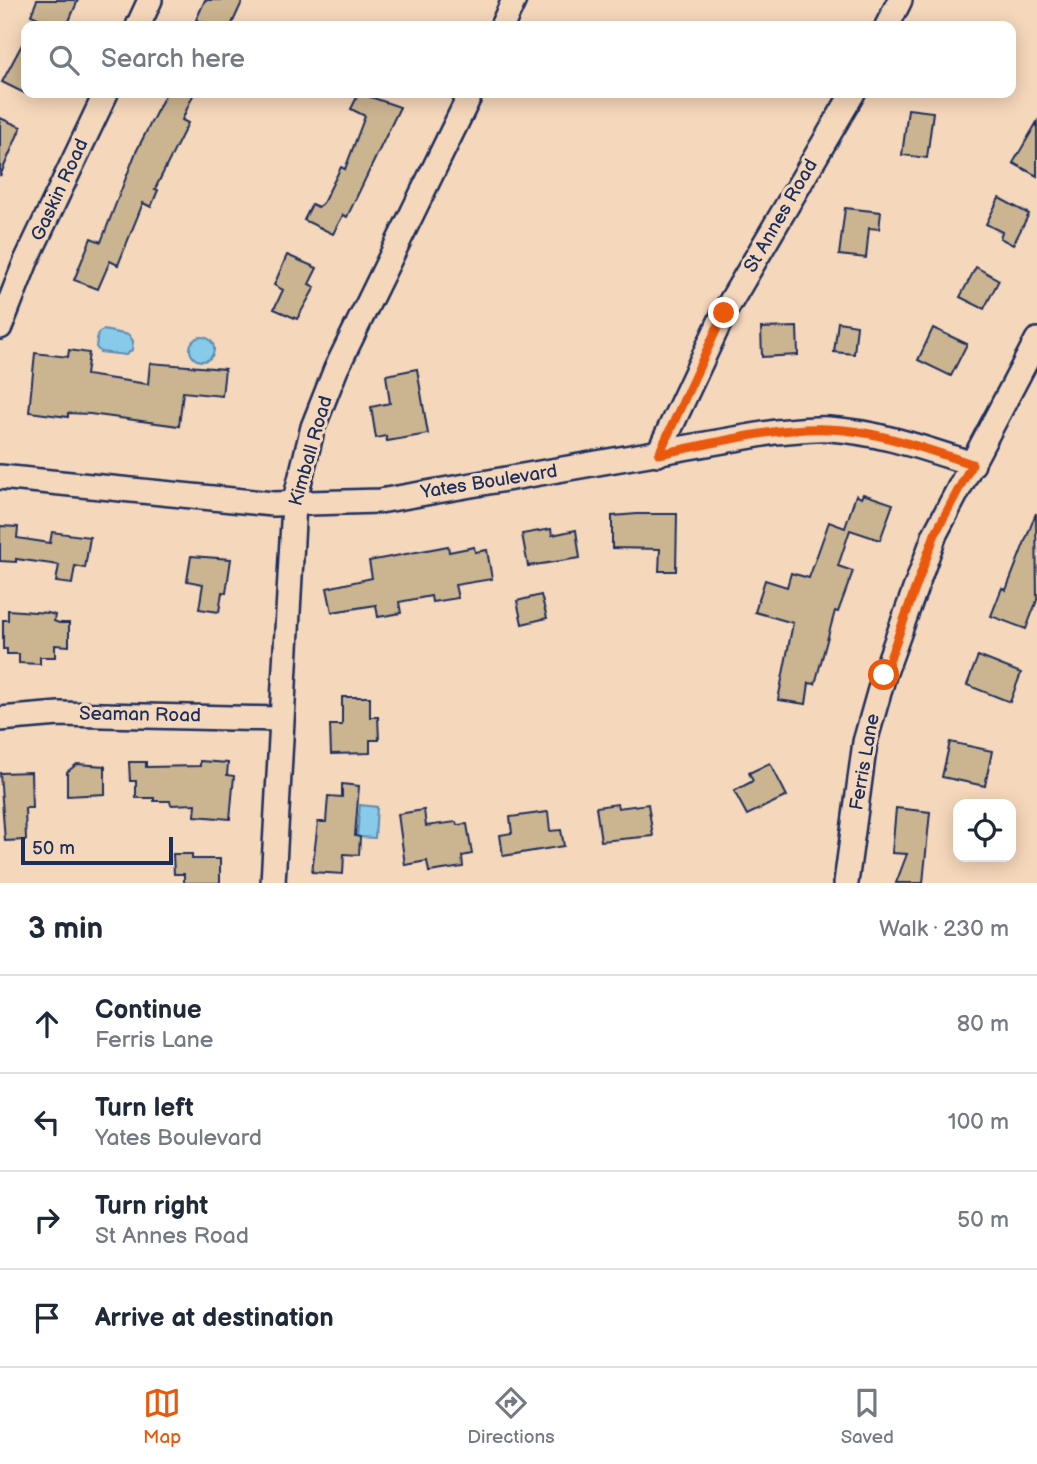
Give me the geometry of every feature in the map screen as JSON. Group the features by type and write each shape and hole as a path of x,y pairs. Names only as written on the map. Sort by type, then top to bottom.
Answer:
{"street":[{"path":"140,21 150,0"},
{"path":"504,21 514,0"},
{"path":"890,21 900,0"},
{"name":"Gaskin Road","path":"0,327 26,261 104,98"},
{"name":"Kimball Road","path":"273,883 294,504 313,427 336,369 469,98"},
{"name":"St Annes Road","path":"659,454 724,313 850,98"},
{"name":"Ferris Lane","path":"846,883 865,742 884,675 935,534 1037,340"},
{"name":"Yates Boulevard","path":"0,477 294,504 380,500 775,432 827,429 876,435 972,464"},
{"name":"Seaman Road","path":"0,719 59,714 280,719"}],"water":[{"path":"103,330 129,335 133,341 132,350 126,355 100,352 96,347 98,333"},
{"path":"202,337 210,341 214,349 210,357 202,361 194,357 190,349 194,341"},
{"path":"360,805 377,807 375,838 357,837"}],"building":[{"path":"37,0 78,0 69,21 46,21 31,15"},
{"path":"205,0 243,0 233,21 196,20"},
{"path":"21,46 21,92 2,82"},
{"path":"163,98 192,98 182,120 188,123 155,189 158,190 151,207 143,203 118,265 110,261 98,289 74,280 91,238 101,242 136,152"},
{"path":"356,98 374,98 400,107 347,217 343,215 333,234 304,220 312,204 318,207 323,203 341,167 345,169 365,116 351,109"},
{"path":"908,109 933,112 927,158 902,155"},
{"path":"0,118 21,127 0,176"},
{"path":"1037,122 1037,176 1013,163"},
{"path":"999,198 1029,214 1013,245 1000,238 1002,232 986,224"},
{"path":"845,208 881,212 879,229 869,228 866,258 839,255"},
{"path":"287,255 317,268 309,284 315,287 297,319 274,309 283,290 274,285"},
{"path":"976,267 999,280 984,309 960,297"},
{"path":"838,322 857,325 854,354 834,352"},
{"path":"797,327 798,355 762,357 761,328"},
{"path":"933,328 967,344 951,376 918,360"},
{"path":"69,350 89,353 86,375 148,384 150,363 225,369 222,396 183,392 179,426 90,414 68,413 68,417 29,412 35,353 68,357"},
{"path":"417,369 428,434 387,441 386,436 376,438 371,407 390,403 386,375"},
{"path":"863,494 893,504 880,540 850,530 838,566 853,571 838,612 835,611 815,684 809,683 806,704 778,700 793,623 755,612 765,580 787,587 791,573 809,578 829,522 845,528 856,495 861,498"},
{"path":"1036,513 1037,600 1026,629 991,616 1002,588 1006,590"},
{"path":"677,514 676,571 659,571 660,549 612,548 612,516"},
{"path":"0,526 18,527 17,538 50,543 52,532 90,537 85,568 75,566 72,584 56,582 59,565 16,559 16,562 0,561"},
{"path":"551,529 552,535 576,530 580,558 528,566 522,534"},
{"path":"448,546 449,552 474,547 475,552 487,550 492,579 455,585 458,598 432,602 431,596 399,602 401,613 378,617 376,605 332,612 327,588 372,578 369,561"},
{"path":"191,556 231,559 226,593 222,592 219,612 199,609 203,584 187,581"},
{"path":"541,595 547,618 522,624 517,601"},
{"path":"8,610 48,613 55,615 54,621 69,623 69,646 55,645 55,657 40,657 40,664 19,663 19,654 7,654 7,649 3,649 3,620 8,620"},
{"path":"978,656 1021,673 1010,702 967,685"},
{"path":"342,697 370,697 370,717 378,717 379,740 370,740 370,753 331,754 330,725 342,725"},
{"path":"950,742 992,751 985,786 942,777"},
{"path":"200,761 228,763 227,775 234,776 230,819 195,816 196,804 171,805 170,801 136,798 136,781 130,781 129,762 146,762 146,767 200,766"},
{"path":"770,763 787,796 747,815 734,791 753,781 749,773"},
{"path":"77,764 105,766 105,794 67,796 67,772"},
{"path":"31,772 32,808 25,808 26,840 5,841 0,773"},
{"path":"342,784 359,786 355,836 360,837 359,855 344,854 343,874 312,872 318,822 326,822 328,796 342,797"},
{"path":"617,804 618,808 648,804 653,836 601,841 596,807"},
{"path":"896,808 930,812 923,883 896,883 907,854 892,853"},
{"path":"424,810 426,826 456,822 457,825 467,824 472,854 462,856 463,867 429,872 427,861 405,865 398,814"},
{"path":"548,812 550,831 561,830 564,846 503,856 500,835 512,833 510,817"},
{"path":"173,854 192,854 192,859 220,859 220,883 184,883 184,874 174,874"}],"route":[{"path":"724,313 659,454 775,432 827,429 863,432 901,441 972,464 935,534 884,675"}]}
